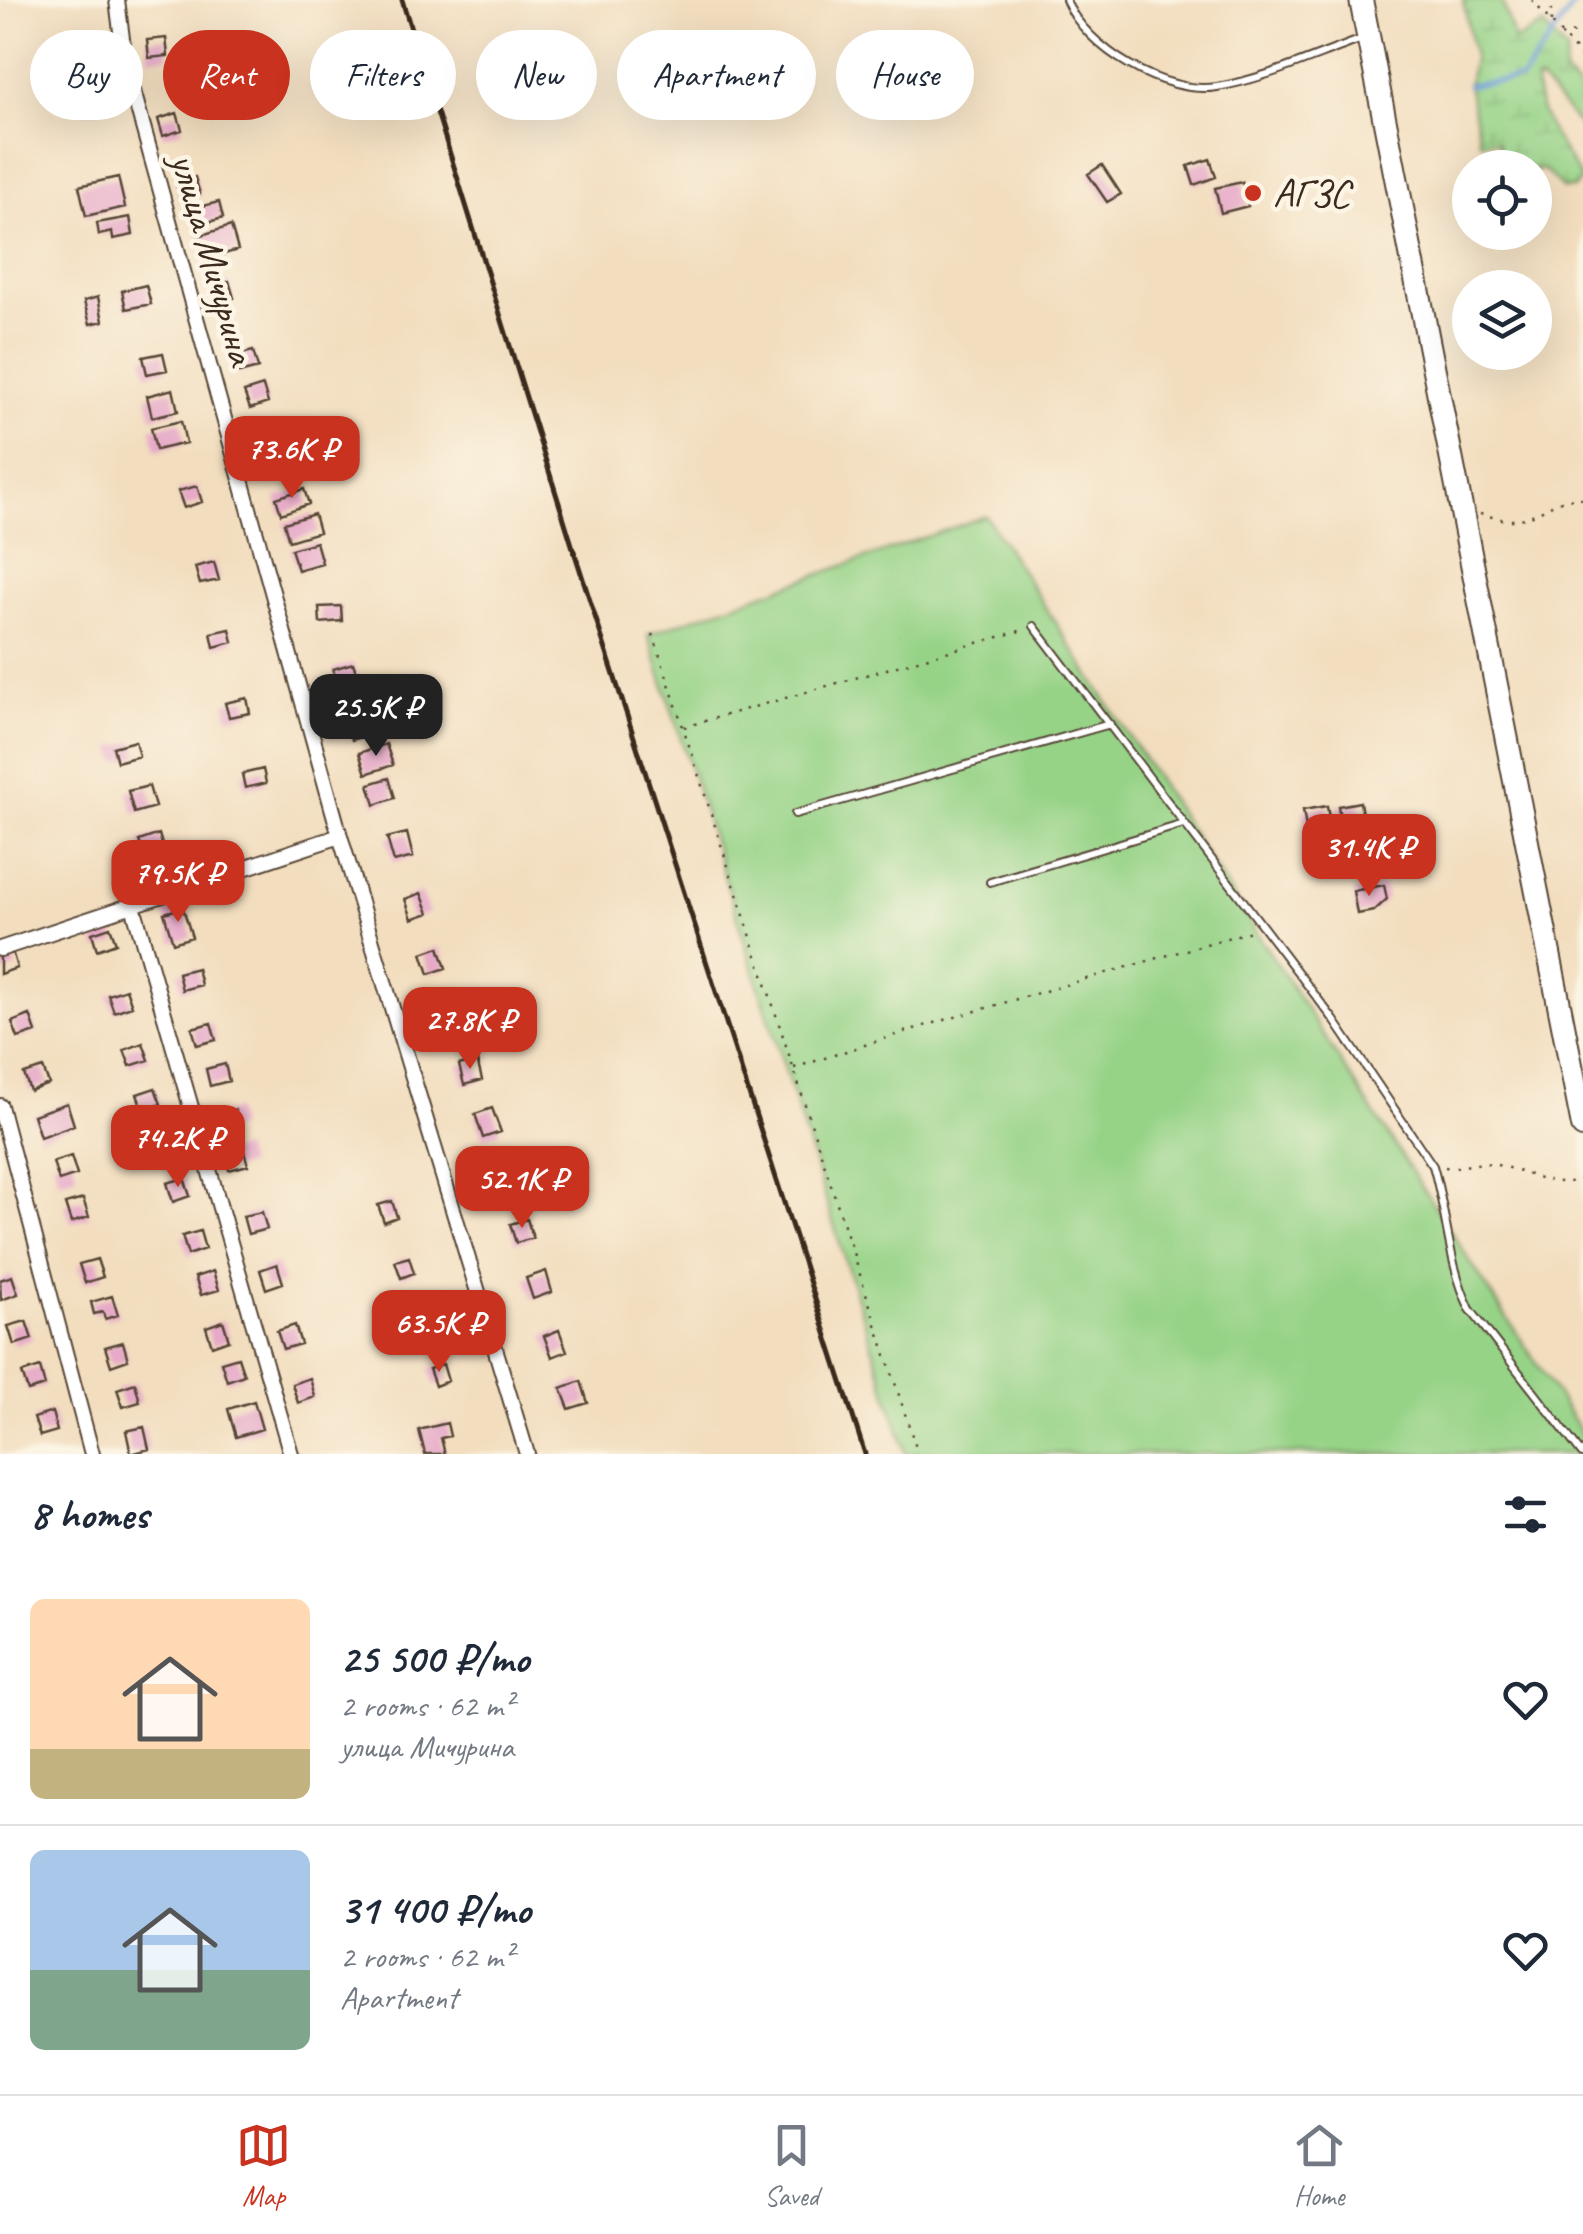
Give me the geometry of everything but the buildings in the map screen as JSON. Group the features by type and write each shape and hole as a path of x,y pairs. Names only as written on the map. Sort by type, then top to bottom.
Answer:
{"main road":[{"path":"1361,0 1583,1126"}],"street":[{"name":"улица Мичурина","path":"117,0 125,62 340,836 527,1454"},
{"path":"0,949 340,836"},
{"path":"133,906 290,1454"},
{"path":"0,1106 92,1454"}],"lane":[{"path":"1066,0 1090,34 1117,60 1184,87 1214,88 1239,82 1369,37"},
{"path":"1034,626 1334,1020 1433,1166 1442,1194 1457,1282 1470,1308 1582,1454"},
{"path":"795,814 1110,724"},
{"path":"990,882 1184,824"}],"path":[{"path":"1532,0 1583,59"},
{"path":"1551,0 1551,24"},
{"path":"1560,36 1583,30"},
{"path":"1464,510 1508,520 1521,519 1561,499 1583,499"},
{"path":"683,727 1034,626"},
{"path":"653,634 918,1454"},
{"path":"793,1068 1262,928"},
{"path":"1433,1166 1465,1168 1478,1162 1494,1164 1566,1185 1583,1178"}],"green space":[{"path":"1463,0 1502,0 1515,41 1543,25 1567,52 1564,74 1583,93 1583,130 1541,81 1536,81 1546,120 1581,179 1574,188 1563,189 1552,178 1552,150 1500,150 1498,141 1480,142 1468,85 1474,56"},
{"path":"986,516 1583,1435 1583,1454 906,1454 648,634"}],"waterway":[{"path":"1468,85 1522,79 1577,0"}],"railway":[{"path":"402,0 573,548 865,1454"}],"place":[{"name":"АГЗС","path":"1253,193"}]}
